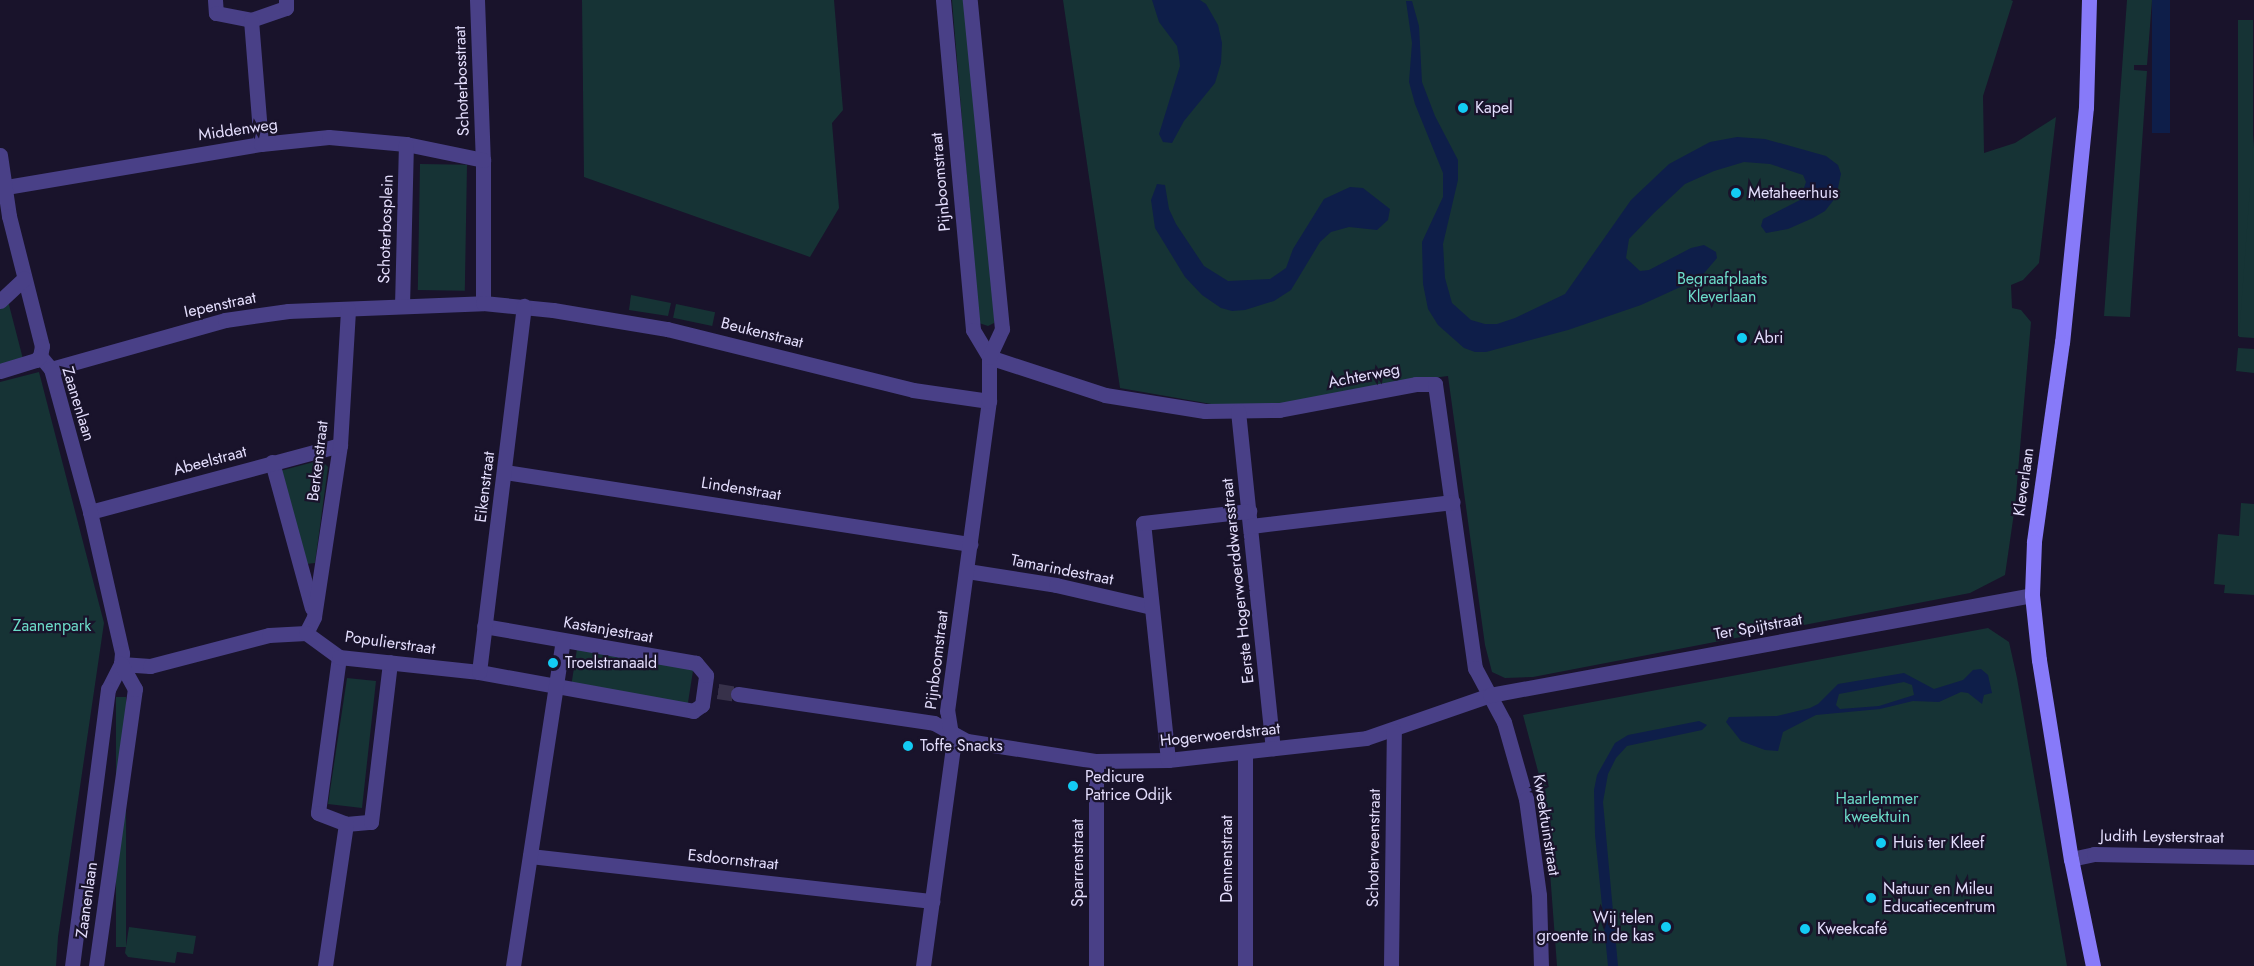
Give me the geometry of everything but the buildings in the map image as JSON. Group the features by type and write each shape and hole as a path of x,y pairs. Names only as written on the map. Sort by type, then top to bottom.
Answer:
{"main road":[{"name":"Kleverlaan","path":"2089,0 2086,107 2063,331 2034,542 2032,595 2039,660 2071,859 2092,966"}],"street":[{"path":"214,0 216,13 251,20 286,8 286,0"},
{"name":"Schoterbosstraat","path":"477,0 483,160"},
{"name":"Pijnboomstraat","path":"942,0 973,330 989,357"},
{"name":"Pijnboomstraat","path":"923,966 953,747 947,711 989,401 989,357 1002,329 970,0"},
{"path":"251,20 261,144"},
{"name":"Middenweg","path":"2,188 261,144 329,137 406,144 483,160"},
{"name":"Schoterbosplein","path":"406,144 402,306 483,303 524,306"},
{"name":"Zaanenlaan","path":"0,155 2,188 42,346 40,356 51,369 90,512 122,653 121,664 108,688 72,966"},
{"path":"483,160 483,303"},
{"path":"0,301 24,279"},
{"name":"Iepenstraat","path":"51,369 225,320 288,311 402,306"},
{"name":"Beukenstraat","path":"524,306 668,329 913,390 989,401"},
{"name":"Eikenstraat","path":"479,672 524,306"},
{"name":"Berkenstraat","path":"306,633 314,617 340,445 348,309"},
{"path":"0,371 36,360 40,356"},
{"name":"Achterweg","path":"989,357 1127,400 1204,411 1279,410 1432,382 1437,388 1475,668 1490,696"},
{"name":"Eerste Hogerwoerddwarsstraat","path":"1238,411 1273,748"},
{"name":"Abeelstraat","path":"90,512 340,445"},
{"name":"Berkenstraat","path":"272,462 314,617"},
{"name":"Lindenstraat","path":"505,472 970,544"},
{"path":"1168,760 1143,523 1250,518 1453,502"},
{"name":"Tamarindestraat","path":"966,572 1056,585 1151,607"},
{"name":"Ter Spijtstraat","path":"1490,696 2032,595"},
{"name":"Kastanjestraat","path":"484,626 696,663 706,675 712,690 702,705 693,711 555,688"},
{"path":"121,664 150,666 269,635 306,633"},
{"name":"Populierstraat","path":"306,633 339,657 479,672 555,688"},
{"path":"513,966 562,641"},
{"path":"339,657 318,813 346,824 371,822 390,662"},
{"name":"Zaanenlaan","path":"96,966 135,689 121,664"},
{"path":"738,694 934,723 950,732"},
{"name":"Hogerwoerdstraat","path":"950,732 967,741 1096,761 1168,760 1366,738 1394,731 1490,696"},
{"name":"Kweektuinstraat","path":"1490,696 1504,722 1526,799 1539,895 1541,966"},
{"name":"Schoterveenstraat","path":"1391,966 1394,731"},
{"name":"Dennenstraat","path":"1245,753 1245,966"},
{"name":"Sparrenstraat","path":"1096,761 1096,966"},
{"path":"325,966 346,824"},
{"name":"Judith Leysterstraat","path":"2071,859 2094,854 2254,857"},
{"name":"Esdoornstraat","path":"530,856 932,901"}],"green space":[{"path":"582,0 834,0 843,110 832,123 839,208 810,257 584,177"},
{"path":"952,0 965,0 995,316 994,323 988,326 979,323"},
{"name":"Begraafplaats Kleverlaan","path":"1063,0 2013,1 1983,96 1984,153 2015,143 2056,117 2039,263 2023,280 2011,285 2012,308 2021,310 2031,322 2015,506 2005,575 1970,593 1533,677 1505,678 1492,672 1485,645 1448,376 1401,382 1277,405 1217,405 1120,388"},
{"path":"2127,0 2152,0 2147,65 2134,65 2134,70 2147,71 2130,317 2104,316"},
{"path":"2238,20 2253,20 2253,336 2238,336"},
{"path":"2254,134 2254,338 2239,337"},
{"path":"420,164 467,165 465,291 418,290"},
{"path":"631,295 671,303 668,316 629,310"},
{"path":"8,301 23,359 0,366 0,309"},
{"path":"676,304 715,312 712,326 673,318"},
{"path":"2238,348 2254,349 2254,373 2236,371"},
{"name":"Zaanenpark","path":"39,372 104,623 58,937 56,966 0,966 0,382"},
{"path":"321,460 328,467 315,563 306,564 280,471"},
{"path":"2241,503 2254,504 2254,595 2224,593 2225,585 2214,584 2218,534 2239,536"},
{"name":"Haarlemmer kweektuin","path":"1988,628 2009,642 2067,966 1557,966 1547,832 1539,775 1523,715"},
{"path":"577,649 694,667 688,704 571,686"},
{"path":"347,678 376,681 362,808 328,804"},
{"path":"116,697 126,697 126,947 116,947"},
{"path":"129,927 196,936 193,954 177,952 175,963 128,957 125,953"}],"water":[{"path":"1152,0 1200,0 1206,4 1218,25 1222,43 1221,63 1215,83 1184,121 1172,143 1163,142 1159,134 1180,66 1179,57 1177,46 1159,22"},
{"path":"2152,0 2170,0 2170,133 2152,133"},
{"path":"1406,1 1412,1 1419,26 1422,82 1435,116 1458,160 1458,180 1443,244 1445,278 1452,303 1471,320 1485,324 1497,324 1565,294 1631,200 1669,164 1710,142 1737,137 1765,139 1826,156 1838,165 1841,174 1836,197 1825,211 1813,218 1788,229 1766,233 1761,226 1763,219 1800,200 1806,182 1803,175 1770,164 1744,162 1714,171 1685,184 1654,213 1629,239 1626,258 1640,271 1649,270 1691,248 1704,245 1716,252 1717,258 1700,278 1641,305 1568,330 1486,352 1475,352 1464,348 1438,325 1428,309 1423,284 1422,242 1443,197 1443,173 1415,104 1409,82 1412,43"},
{"path":"1157,184 1165,185 1169,209 1176,224 1204,266 1228,281 1270,279 1286,268 1293,249 1324,199 1350,187 1363,188 1390,209 1388,220 1377,230 1349,227 1331,232 1320,242 1291,290 1274,301 1245,310 1232,311 1221,308 1202,295 1185,277 1155,228 1151,200"},
{"path":"1981,669 1988,675 1992,693 1984,695 1982,704 1968,693 1961,692 1939,702 1913,701 1880,709 1816,715 1783,732 1778,751 1765,750 1741,741 1726,722 1729,717 1777,716 1810,708 1818,704 1838,684 1904,673 1934,689 1963,680 1973,670","holes":["1904,682 1912,685 1914,695 1879,706 1840,709 1836,705 1839,694"]},
{"path":"1699,721 1707,725 1702,730 1627,746 1616,758 1608,774 1603,802 1618,966 1608,966 1595,835 1594,790 1597,775 1615,743 1628,735"}],"tunnel":[{"path":"718,691 738,694"}],"place":[{"name":"Kapel","path":"1463,108"},
{"name":"Metaheerhuis","path":"1736,193"},
{"name":"Abri","path":"1742,338"},
{"name":"Troelstranaald","path":"553,663"},
{"name":"Toffe Snacks","path":"908,746"},
{"name":"Pedicure Patrice Odijk","path":"1073,786"},
{"name":"Huis ter Kleef","path":"1881,843"},
{"name":"Natuur en Mileu Educatiecentrum","path":"1871,898"},
{"name":"Wij telen groente in de kas","path":"1666,927"},
{"name":"Kweekcafé","path":"1805,929"}]}
